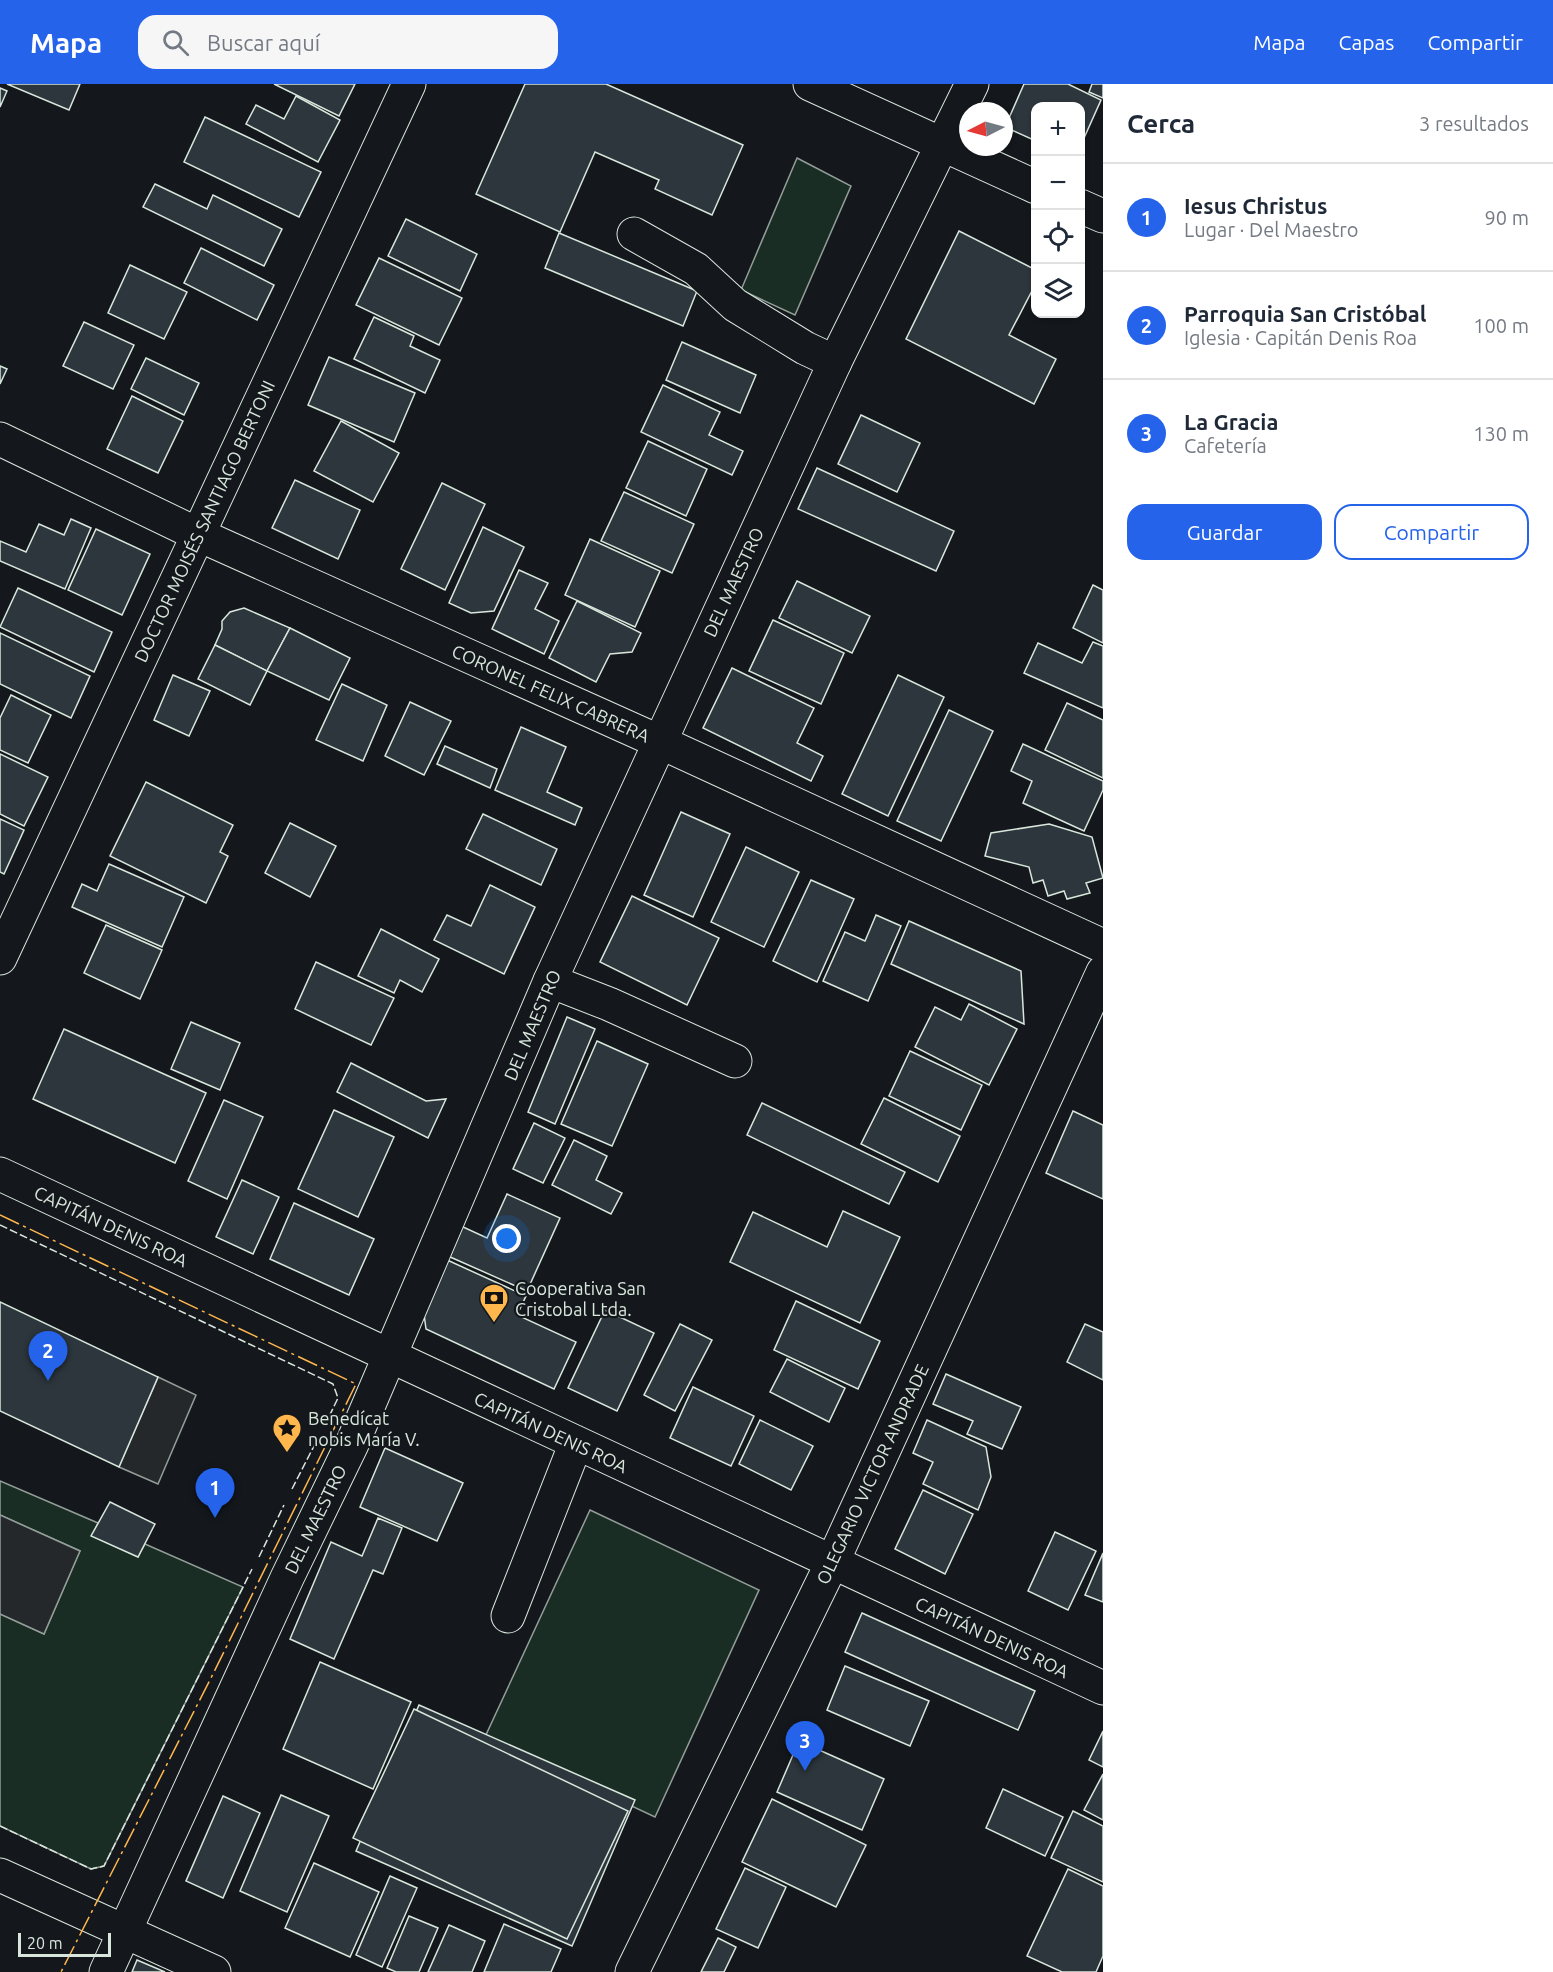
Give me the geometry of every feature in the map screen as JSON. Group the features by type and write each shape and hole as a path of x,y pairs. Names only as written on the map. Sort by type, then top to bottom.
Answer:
{"street":[{"name":"DOCTOR MOISÉS SANTIAGO BERTONI","path":"0,958 409,84"},
{"path":"810,84 1031,185"},
{"name":"DEL MAESTRO","path":"106,1972 390,1356 550,981 835,362 944,146 972,84"},
{"path":"1085,208 1103,216"},
{"path":"634,234 696,268 735,305 805,348 835,362"},
{"name":"CORONEL FELIX CABRERA","path":"0,439 197,534 660,742 1103,946"},
{"name":"OLEGARIO VICTOR ANDRADE","path":"632,1972 832,1563 1103,972"},
{"path":"550,981 609,1004 735,1061"},
{"name":"CAPITÁN DENIS ROA","path":"0,1174 1103,1688"},
{"path":"508,1616 576,1443"},
{"path":"0,1875 214,1972"}],"green space":[{"path":"797,158 851,186 795,315 741,290"},
{"path":"0,1481 98,1523 92,1536 138,1557 145,1544 243,1587 104,1866 91,1869 0,1826 0,1614 44,1634 80,1551 0,1515"},
{"path":"590,1510 759,1590 655,1817 485,1737"}],"shaded area":[{"path":"158,1377 196,1395 158,1484 119,1467"},
{"path":"0,1515 80,1551 44,1634 0,1614"}],"building":[{"path":"7,84 80,84 69,110"},
{"path":"274,84 355,84 339,116"},
{"path":"525,84 606,84 743,145 712,215 655,189 659,180 595,152 560,232 476,194"},
{"path":"1024,84 1068,84 1101,100 1085,136 1085,102 1031,102 1031,139 1013,131 1013,109"},
{"path":"1092,84 1103,84 1103,98 1089,92"},
{"path":"0,88 7,91 0,107"},
{"path":"296,96 340,120 318,162 246,124 256,105 284,119"},
{"path":"205,117 321,172 299,217 184,162"},
{"path":"155,184 207,209 213,195 282,229 264,266 143,207"},
{"path":"406,219 477,254 460,291 388,256"},
{"path":"959,231 1031,267 1031,293 1009,335 1056,359 1034,404 906,339"},
{"path":"559,233 697,291 683,326 545,268"},
{"path":"201,248 274,285 257,320 184,283"},
{"path":"379,258 462,298 439,345 356,305"},
{"path":"130,265 187,292 164,339 108,313"},
{"path":"374,317 414,336 410,346 440,360 425,393 354,359"},
{"path":"84,322 134,345 113,389 63,366"},
{"path":"682,342 756,375 740,413 666,380"},
{"path":"329,357 415,393 394,442 308,405"},
{"path":"146,358 199,383 184,415 131,389"},
{"path":"0,366 7,369 0,384"},
{"path":"663,385 720,412 709,435 743,451 732,475 641,432"},
{"path":"132,396 183,421 158,473 107,449"},
{"path":"861,415 920,443 897,492 838,464"},
{"path":"341,421 399,453 373,502 314,471"},
{"path":"648,441 707,469 686,516 626,488"},
{"path":"817,468 954,531 936,571 798,509"},
{"path":"295,480 360,510 338,559 272,528"},
{"path":"442,483 485,504 445,590 401,569"},
{"path":"624,492 694,524 672,573 601,541"},
{"path":"71,519 91,528 65,589 0,561 0,541 26,552 39,524 64,535"},
{"path":"483,527 524,547 494,611 471,613 449,603"},
{"path":"96,529 150,554 122,615 68,590"},
{"path":"590,539 660,571 635,627 565,595"},
{"path":"519,570 548,583 535,609 559,621 544,654 492,629"},
{"path":"797,581 870,616 852,653 779,618"},
{"path":"1093,585 1103,590 1103,643 1073,628"},
{"path":"18,588 112,632 94,672 0,627"},
{"path":"577,601 641,633 632,652 610,654 596,682 549,658"},
{"path":"244,608 290,628 267,671 215,645 222,629 222,621 230,612"},
{"path":"773,620 844,653 821,704 749,671"},
{"path":"290,628 350,658 329,700 267,671"},
{"path":"0,633 90,676 71,718 0,684"},
{"path":"1093,642 1103,646 1103,708 1024,673 1038,643 1082,663"},
{"path":"215,645 267,671 250,705 198,679"},
{"path":"732,668 814,708 797,743 823,756 811,781 703,728"},
{"path":"173,675 210,691 189,736 154,720"},
{"path":"898,675 944,697 888,816 842,794"},
{"path":"342,684 387,705 363,761 316,740"},
{"path":"11,695 51,715 28,763 0,750 0,718"},
{"path":"410,702 451,721 424,775 385,756"},
{"path":"1067,703 1103,720 1103,778 1045,750"},
{"path":"949,710 993,731 941,841 897,821"},
{"path":"521,727 566,747 547,792 582,808 575,825 495,790"},
{"path":"1023,744 1103,781 1103,790 1084,831 1023,803 1032,781 1011,771"},
{"path":"445,746 497,769 490,788 437,764"},
{"path":"0,754 48,777 24,826 0,814"},
{"path":"146,782 233,825 220,852 228,856 206,903 110,856"},
{"path":"681,812 730,834 693,917 644,895"},
{"path":"483,814 557,849 541,885 466,849"},
{"path":"0,819 24,830 4,874 0,872"},
{"path":"290,823 336,846 310,897 265,873"},
{"path":"1049,824 1092,837 1103,878 1086,883 1090,893 1067,899 1064,891 1048,896 1043,880 1033,883 1029,867 985,856 991,833"},
{"path":"746,847 799,872 764,947 711,922"},
{"path":"109,864 184,897 162,947 72,907 82,884 97,891"},
{"path":"811,880 854,899 817,982 773,961"},
{"path":"490,885 535,907 504,974 434,940 447,915 471,926"},
{"path":"632,896 719,938 687,1005 600,962"},
{"path":"876,915 901,926 868,1001 823,981 845,932 865,941"},
{"path":"909,921 1021,971 1024,1024 891,964"},
{"path":"106,925 162,950 140,999 84,973"},
{"path":"381,929 439,959 422,992 400,980 394,993 358,976"},
{"path":"316,962 394,998 371,1045 295,1009"},
{"path":"969,1004 1017,1029 989,1085 915,1047 935,1007 961,1020"},
{"path":"567,1017 595,1029 555,1124 528,1112"},
{"path":"191,1022 240,1043 220,1090 171,1069"},
{"path":"64,1029 206,1093 175,1163 33,1099"},
{"path":"597,1041 648,1064 612,1146 561,1124"},
{"path":"910,1051 982,1085 961,1130 889,1096"},
{"path":"351,1063 426,1101 446,1099 428,1138 337,1092"},
{"path":"884,1098 960,1136 938,1182 861,1144"},
{"path":"224,1100 263,1117 227,1199 188,1181"},
{"path":"762,1103 905,1172 889,1204 747,1135"},
{"path":"334,1110 394,1137 358,1217 298,1189"},
{"path":"1073,1111 1103,1125 1103,1199 1046,1173"},
{"path":"534,1123 565,1138 543,1183 513,1169"},
{"path":"574,1140 607,1156 596,1180 622,1193 611,1214 552,1185"},
{"path":"242,1180 279,1197 253,1254 216,1237"},
{"path":"507,1194 560,1218 527,1291 448,1256 461,1226 487,1238"},
{"path":"294,1203 374,1239 349,1295 270,1259"},
{"path":"843,1211 900,1237 860,1323 730,1262 753,1212 827,1247"},
{"path":"445,1259 526,1296 517,1315 576,1342 554,1389 426,1329 423,1306"},
{"path":"796,1301 880,1341 858,1389 774,1350"},
{"path":"0,1302 158,1377 119,1467 0,1411"},
{"path":"605,1310 654,1333 617,1411 568,1388"},
{"path":"680,1324 712,1340 675,1411 644,1395"},
{"path":"1085,1324 1103,1332 1103,1380 1067,1362"},
{"path":"787,1359 845,1388 829,1422 770,1392"},
{"path":"946,1374 1021,1407 1002,1449 967,1434 973,1421 933,1404"},
{"path":"693,1387 754,1416 731,1466 670,1438"},
{"path":"760,1420 813,1446 791,1490 739,1464"},
{"path":"927,1420 986,1447 991,1477 978,1510 923,1484 933,1462 913,1453"},
{"path":"385,1448 463,1483 437,1541 360,1507"},
{"path":"923,1490 973,1514 945,1574 895,1549"},
{"path":"110,1502 155,1524 138,1557 91,1536"},
{"path":"378,1518 402,1528 383,1574 373,1570 334,1659 290,1639 331,1542 362,1556"},
{"path":"1055,1532 1096,1551 1068,1610 1028,1591"},
{"path":"1103,1553 1103,1602 1085,1595"},
{"path":"862,1613 1035,1691 1018,1730 845,1652"},
{"path":"320,1662 411,1702 373,1789 283,1749"},
{"path":"845,1666 929,1701 910,1746 827,1710"},
{"path":"419,1705 635,1800 572,1946 356,1851"},
{"path":"414,1709 628,1811 567,1939 353,1838"},
{"path":"1103,1731 1103,1767 1089,1760"},
{"path":"799,1741 884,1779 862,1830 777,1792"},
{"path":"1103,1774 1103,1820 1084,1810"},
{"path":"1003,1789 1063,1817 1045,1856 986,1828"},
{"path":"281,1795 329,1816 287,1912 240,1891"},
{"path":"223,1796 260,1813 223,1898 186,1881"},
{"path":"772,1799 866,1845 836,1907 742,1862"},
{"path":"1073,1811 1103,1826 1103,1882 1051,1858"},
{"path":"314,1863 379,1892 350,1957 285,1928"},
{"path":"745,1868 786,1887 758,1948 716,1929"},
{"path":"1068,1869 1103,1886 1103,1956 1096,1972 1062,1972 1027,1956"},
{"path":"390,1876 417,1888 382,1967 356,1955"},
{"path":"409,1916 438,1928 419,1972 396,1972 387,1968"},
{"path":"504,1924 561,1949 551,1972 484,1972"},
{"path":"449,1925 485,1941 472,1972 428,1972"},
{"path":"718,1938 736,1947 724,1972 701,1972"},
{"path":"137,1960 165,1972 132,1972"}],"fence":[{"path":"0,1225 333,1384 338,1398 326,1423"},
{"path":"292,1489 318,1438"},
{"path":"259,1557 284,1505"},
{"path":"0,1826 91,1869 104,1866 252,1569"}],"power":[{"path":"0,1215 356,1384 213,1674 61,1972"}],"place":[{"name":"Cooperativa San Cristobal Ltda.","path":"494,1324"},
{"name":"Parroquia San Cristóbal","path":"48,1381"},
{"name":"Benedícat nobis María V.","path":"287,1454"},
{"name":"Iesus Christus","path":"215,1518"},
{"name":"La Gracia","path":"805,1771"}]}
